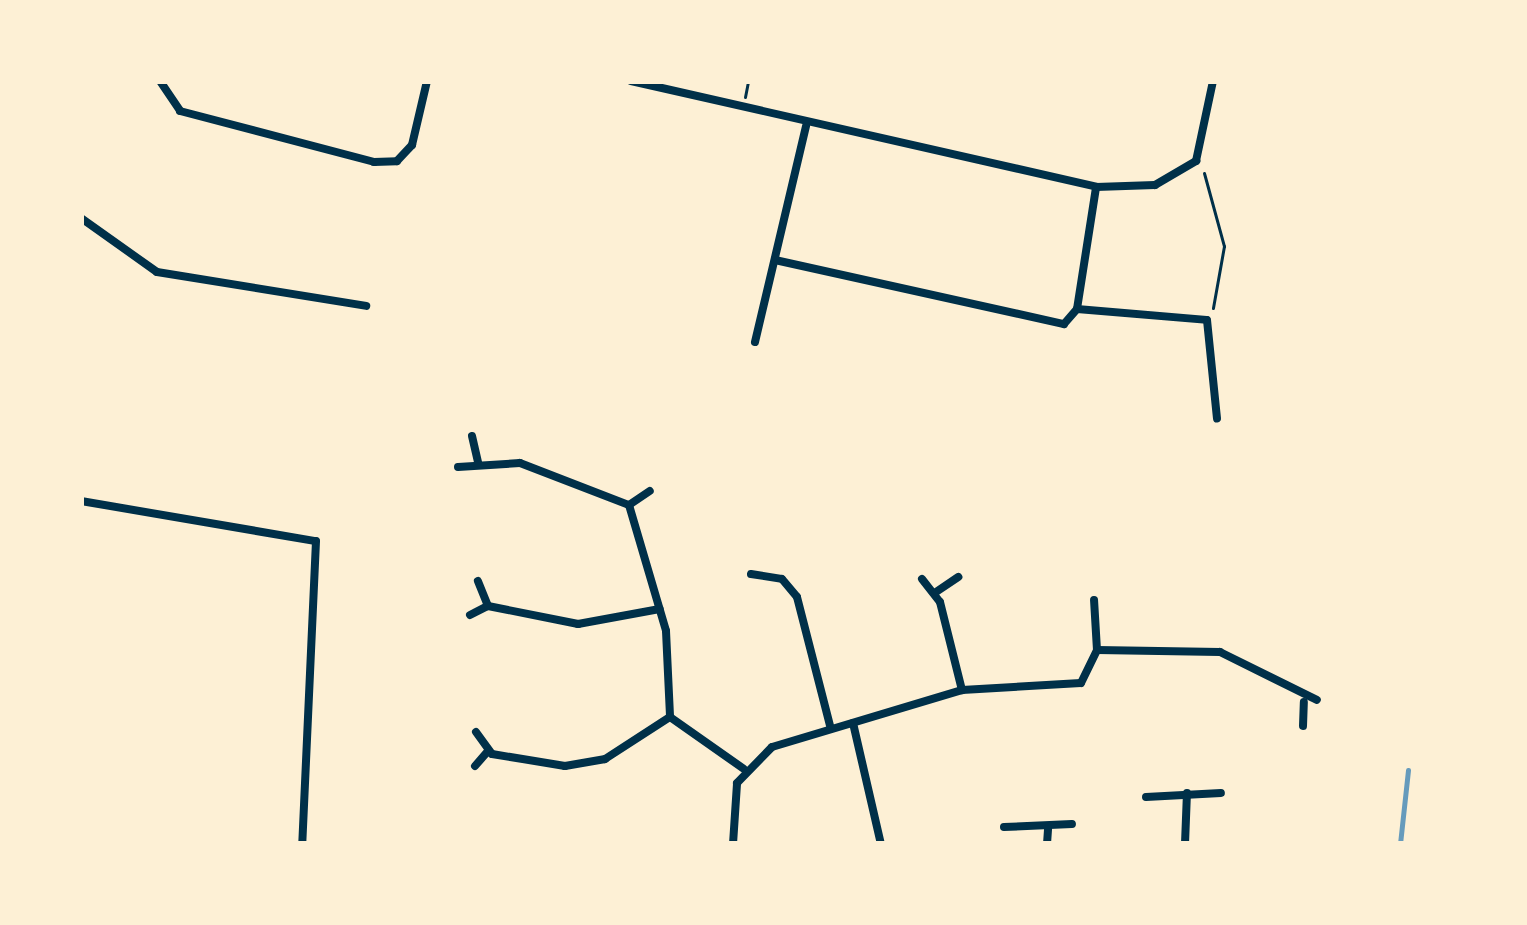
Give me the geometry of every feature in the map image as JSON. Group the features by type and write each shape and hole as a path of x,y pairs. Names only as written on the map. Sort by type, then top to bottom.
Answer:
{"street":[{"path":"160,81 179,111 374,162 397,161 412,145 428,81"},
{"path":"631,81 806,126 1096,188 1155,185 1196,161 1213,81"},
{"path":"755,342 806,126"},
{"path":"1077,309 1096,188"},
{"path":"81,218 157,272 366,307"},
{"path":"775,260 1042,327 1077,309 1207,320 1217,418"},
{"path":"472,436 478,464"},
{"path":"458,467 537,467 629,505"},
{"path":"629,505 650,491"},
{"path":"81,501 316,541 302,844"},
{"path":"629,505 660,608 670,717 744,769"},
{"path":"752,574 782,579 797,597 831,729"},
{"path":"936,592 958,577"},
{"path":"922,579 936,592 962,690"},
{"path":"478,581 488,606"},
{"path":"744,769 831,729 962,690 1067,689 1097,650 1094,600"},
{"path":"470,615 488,606 578,624 660,608"},
{"path":"1097,650 1220,652 1304,702 1317,700"},
{"path":"1303,726 1304,702"},
{"path":"488,751 584,764 670,717"},
{"path":"853,723 881,844"},
{"path":"476,732 488,751"},
{"path":"475,766 488,751"},
{"path":"733,844 744,769"},
{"path":"1185,844 1187,793"},
{"path":"1146,797 1221,794"},
{"path":"1004,826 1048,829 1072,824"},
{"path":"1047,844 1048,829"}],"path":[{"path":"1196,161 1225,246 1207,320"}],"waterway":[{"path":"1400,844 1408,770"}]}
